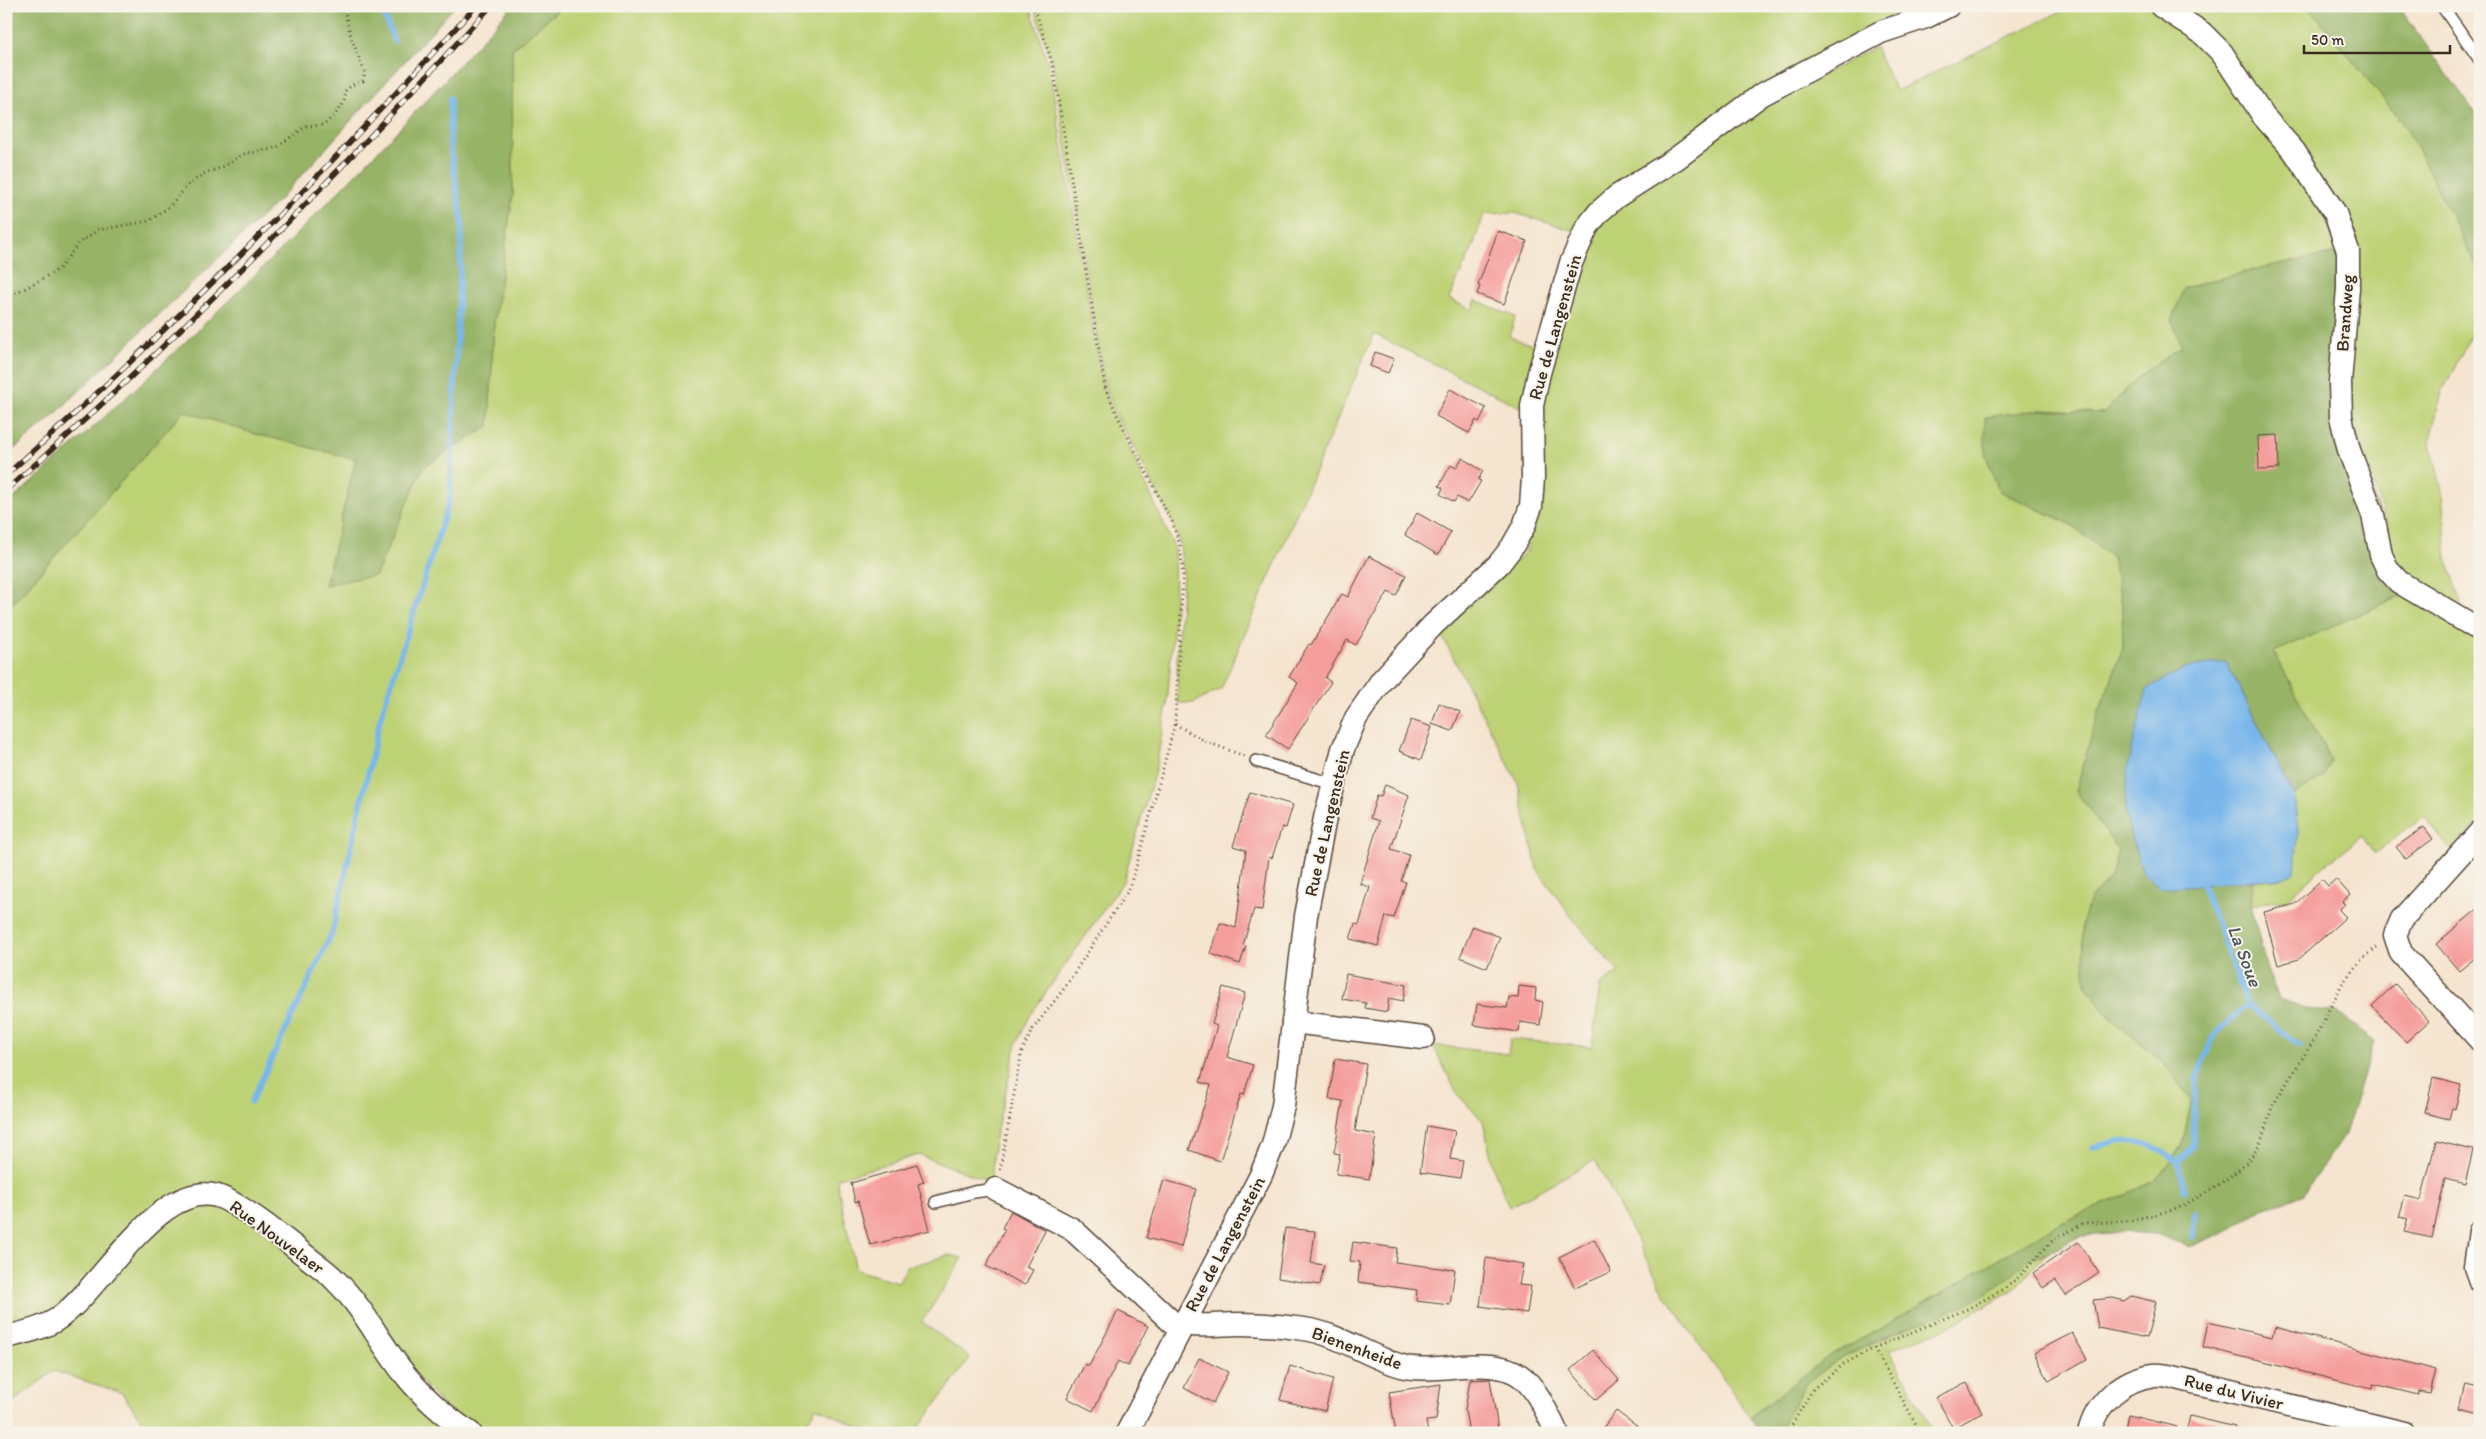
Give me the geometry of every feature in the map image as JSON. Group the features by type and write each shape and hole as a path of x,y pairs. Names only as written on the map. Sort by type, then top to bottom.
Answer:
{"street":[{"name":"Rue de Langenstein","path":"996,1189 1072,1228 1097,1250 1158,1311 1172,1322 1182,1325 1262,1175 1273,1145 1283,1106 1290,1062 1306,916 1333,784 1343,749 1368,699 1408,650 1499,564 1512,547 1524,526 1531,506 1533,478 1532,406 1539,373 1571,263 1587,227 1599,212 1616,197 1677,158 1761,95 1881,32 1926,17 1948,6"},
{"name":"Brandweg","path":"2161,6 2202,33 2222,53 2264,118 2294,151 2335,213 2348,251 2348,289 2340,382 2341,417 2372,515 2380,555 2388,570 2400,582 2480,630"},
{"path":"2480,832 2402,919 2395,935 2401,953 2480,1040"},
{"path":"1293,1022 1423,1038"},
{"name":"Rue Nouvelaer","path":"6,1337 28,1332 56,1320 80,1299 143,1227 183,1198 204,1193 223,1198 270,1227 336,1281 404,1373 450,1420 470,1433"},
{"path":"2480,1231 2475,1267 2480,1281"},
{"name":"Bienenheide","path":"1182,1325 1241,1324 1305,1329 1338,1337 1372,1355 1407,1367 1437,1368 1488,1364 1509,1368 1528,1381 1539,1397 1557,1433"},
{"path":"1127,1433 1182,1325"},
{"name":"Rue du Vivier","path":"2089,1433 2091,1424 2104,1401 2123,1385 2155,1375 2181,1378 2404,1433"}],"lane":[{"path":"2442,6 2480,60"},
{"path":"1256,761 1333,784"},
{"path":"936,1202 974,1192 996,1189"}],"path":[{"path":"6,296 26,288 58,269 79,243 98,230 149,221 170,206 189,184 207,172 221,168 243,154 276,148 306,126 324,125 342,107 346,99 345,91 352,85 363,81 365,73 352,40 343,6"},
{"path":"996,1189 1022,1051 1033,1029 1063,990 1127,892 1135,870 1175,724 1183,574 1180,545 1172,522 1117,415 1105,387 1053,66 1034,6"},
{"path":"1175,724 1208,742 1256,761"},
{"path":"1787,1433 1813,1389 1844,1364 1874,1348 1967,1308 2004,1289 2020,1276 2053,1240 2084,1223 2129,1220 2177,1209 2214,1188 2244,1166 2260,1145 2272,1107 2328,1012 2342,984 2360,961 2395,935"},
{"path":"1874,1348 1921,1433"}],"green space":[{"path":"6,6 455,6 281,198 50,419 6,456"},
{"path":"512,6 563,6 512,49 513,194 494,324 489,426 423,467 376,575 325,585 356,459 252,433 184,411 6,611 6,505 138,386 330,201 392,137"},
{"path":"563,6 1030,6 1049,67 1103,389 1174,547 1175,607 1167,706 1155,771 1123,882 1031,1014 1017,1043 995,1137 991,1182 919,1155 838,1178 837,1183 856,1270 898,1282 907,1267 949,1255 963,1258 922,1322 970,1358 915,1433 871,1433 816,1407 801,1433 478,1433 453,1416 266,1213 241,1196 217,1188 195,1187 55,1313 6,1330 6,611 184,411 252,433 356,459 325,584 376,575 423,467 489,426 494,324 513,194 512,49"},
{"path":"1034,6 1932,6 1598,199 1586,209 1575,231 1515,213 1484,214 1472,249 1449,299 1472,310 1476,300 1515,317 1510,337 1538,347 1522,408 1374,334 1221,689 1194,703 1178,703 1177,655 1183,574 1180,545 1172,522 1117,415 1105,387 1053,66"},
{"path":"2072,6 2308,6 2406,127 2480,272 2480,317 2442,392 2430,439 2442,492 2447,558 2464,615 2406,575 2396,564 2378,496 2364,464 2352,424 2348,251 2269,266 2184,288 2172,321 2182,346 2139,376 2104,413 2040,410 1985,417 1999,491 2070,524 2112,557 2122,604 2123,648 2095,723 2076,791 2118,849 2111,878 2090,898 2112,1020 2160,1059 2192,1100 2182,1145 2155,1181 2051,1228 1875,1332 1830,1355 1750,1417 1667,1298 1595,1160 1509,1207 1493,1167 1483,1121 1457,1094 1433,1045 1508,1054 1510,1039 1592,1047 1600,985 1619,972 1575,922 1537,869 1518,783 1440,632 1526,552 1536,514 1539,396 1576,262 1601,216 1759,109 1875,47 1896,91"},
{"path":"2308,6 2398,6 2476,114 2480,111 2480,272 2406,127"},
{"path":"2348,251 2340,382 2403,595 2274,652 2331,761 2323,777 2294,795 2226,662 2125,809 2132,840 2143,873 2229,882 2253,881 2251,905 2267,970 2280,1000 2306,1009 2336,1011 2374,1042 2345,1134 2303,1195 2263,1208 2235,1227 2190,1247 2156,1234 2124,1232 2082,1235 2046,1254 2028,1260 2001,1284 1966,1305 1881,1338 1837,1360 1806,1383 1778,1433 1760,1433 1750,1417 1830,1355 1875,1332 2051,1228 2155,1181 2182,1145 2192,1100 2160,1059 2112,1020 2086,986 2082,925 2090,898 2111,878 2118,849 2076,791 2095,723 2123,648 2122,604 2112,557 2070,524 1999,491 1985,453 1985,417 2040,410 2104,413 2139,376 2182,346 2172,321 2184,288 2269,266"},
{"path":"2403,595 2480,643 2480,820 2450,850 2424,816 2374,854 2362,836 2320,869 2287,899 2251,905 2253,881 2284,878 2298,833 2294,795 2323,777 2331,761 2274,652"},
{"path":"199,1201 231,1207 333,1285 460,1433 150,1433 122,1393 54,1371 12,1403 6,1418 6,1346 154,1230"},
{"path":"2046,1254 2011,1292 1944,1329 1889,1350 1934,1433 1778,1433 1806,1383 1837,1360 2001,1284 2028,1260"}],"water":[{"path":"2226,662 2294,795 2298,833 2295,871 2284,878 2161,888 2143,873 2132,840 2125,809 2128,764 2147,689 2187,667"}],"building":[{"path":"1498,231 1527,241 1504,304 1477,294 1480,286 1478,285"},
{"path":"1375,352 1394,359 1388,373 1370,366"},
{"path":"1450,389 1486,408 1479,422 1476,420 1469,433 1436,416"},
{"path":"2278,435 2279,469 2259,470 2258,436"},
{"path":"1462,458 1483,471 1478,480 1481,481 1468,503 1457,497 1454,502 1440,494 1443,488 1439,486 1451,465 1456,468"},
{"path":"1417,513 1451,532 1438,555 1405,535"},
{"path":"1369,556 1406,575 1396,596 1388,592 1356,645 1347,640 1325,678 1331,682 1288,749 1266,735 1298,683 1289,677 1342,594 1348,597"},
{"path":"1439,703 1460,712 1452,731 1432,724"},
{"path":"1411,720 1432,727 1421,760 1399,751"},
{"path":"1385,785 1409,795 1391,849 1409,855 1401,881 1406,882 1394,918 1386,916 1378,946 1350,939 1355,924 1359,925 1370,887 1360,884 1379,821 1370,818 1377,795 1381,796"},
{"path":"1250,792 1293,805 1286,828 1282,827 1272,858 1269,857 1262,910 1254,909 1243,945 1246,946 1240,964 1211,954 1220,923 1236,928 1246,850 1233,846"},
{"path":"2424,827 2433,839 2406,859 2396,847"},
{"path":"2322,879 2328,886 2336,879 2350,895 2342,902 2345,904 2339,910 2346,917 2299,959 2278,965 2264,912 2295,904"},
{"path":"2480,907 2480,954 2459,971 2436,944"},
{"path":"1473,926 1500,937 1487,968 1460,957"},
{"path":"1346,974 1406,985 1403,1001 1389,998 1387,1012 1365,1008 1366,1003 1342,999"},
{"path":"2395,984 2429,1021 2406,1042 2372,1006"},
{"path":"1519,986 1536,988 1535,1000 1543,1002 1540,1025 1520,1022 1519,1032 1474,1025 1477,1004 1507,1008 1509,997 1518,998"},
{"path":"1223,987 1245,993 1227,1057 1253,1065 1244,1095 1241,1094 1220,1161 1189,1150 1211,1085 1200,1082 1217,1026 1212,1024"},
{"path":"1335,1059 1366,1064 1355,1131 1376,1135 1369,1179 1336,1174 1340,1154 1334,1153 1343,1101 1329,1099"},
{"path":"2433,1078 2461,1085 2455,1109 2452,1108 2449,1119 2425,1113"},
{"path":"1427,1126 1455,1131 1450,1159 1463,1161 1460,1178 1420,1172"},
{"path":"2436,1141 2473,1150 2465,1184 2445,1179 2432,1238 2404,1232 2408,1219 2399,1217 2405,1196 2421,1200"},
{"path":"917,1164 924,1182 918,1184 930,1230 870,1245 858,1201 855,1202 851,1183"},
{"path":"1164,1180 1196,1189 1181,1247 1146,1238"},
{"path":"1011,1211 1045,1230 1026,1267 1033,1270 1025,1285 986,1266 1005,1229 1002,1228"},
{"path":"1285,1228 1315,1231 1311,1263 1324,1265 1320,1285 1278,1278"},
{"path":"1594,1239 1611,1272 1575,1288 1559,1257"},
{"path":"1353,1242 1397,1248 1395,1262 1455,1270 1450,1305 1416,1301 1417,1290 1358,1282 1360,1262 1350,1261"},
{"path":"2078,1242 2099,1273 2066,1296 2055,1280 2043,1288 2033,1273"},
{"path":"1486,1258 1523,1264 1519,1285 1531,1286 1527,1313 1480,1306"},
{"path":"2131,1296 2156,1302 2147,1338 2098,1328 2093,1300 2113,1298 2124,1301"},
{"path":"1118,1311 1148,1326 1128,1366 1118,1361 1093,1411 1067,1398 1085,1364 1089,1366"},
{"path":"2208,1322 2272,1337 2275,1327 2436,1370 2430,1394 2419,1392 2418,1395 2373,1384 2372,1389 2203,1347"},
{"path":"2072,1333 2087,1359 2049,1381 2034,1353"},
{"path":"1593,1350 1619,1380 1596,1400 1570,1370"},
{"path":"1199,1358 1228,1372 1213,1403 1184,1388"},
{"path":"1290,1366 1333,1379 1325,1411 1280,1400"},
{"path":"1490,1379 1498,1429 1469,1433 1465,1410 1470,1380"},
{"path":"1967,1383 1982,1413 1953,1428 1936,1397"},
{"path":"1441,1384 1436,1420 1426,1421 1428,1433 1396,1433 1389,1392"},
{"path":"2465,1384 2480,1387 2480,1414 2459,1409"},
{"path":"1616,1411 1646,1433 1599,1433"},
{"path":"2128,1415 2177,1427 2176,1433 2124,1433"},
{"path":"2190,1416 2235,1427 2234,1433 2186,1433"}],"waterway":[{"path":"384,6 385,17 394,41"},
{"path":"251,1102 332,933 380,719 450,498 462,222 450,146 450,98"},
{"name":"La Soue","path":"2202,884 2247,1004 2299,1045"},
{"path":"2185,1191 2178,1162 2193,1146 2196,1079 2213,1037 2247,1004"},
{"path":"2094,1147 2118,1142 2138,1142 2157,1149 2178,1162"},
{"path":"2193,1237 2195,1212"}],"railway":[{"path":"6,475 68,420 189,306 306,188 476,6"},
{"path":"6,490 195,316 375,132 491,6"}]}
